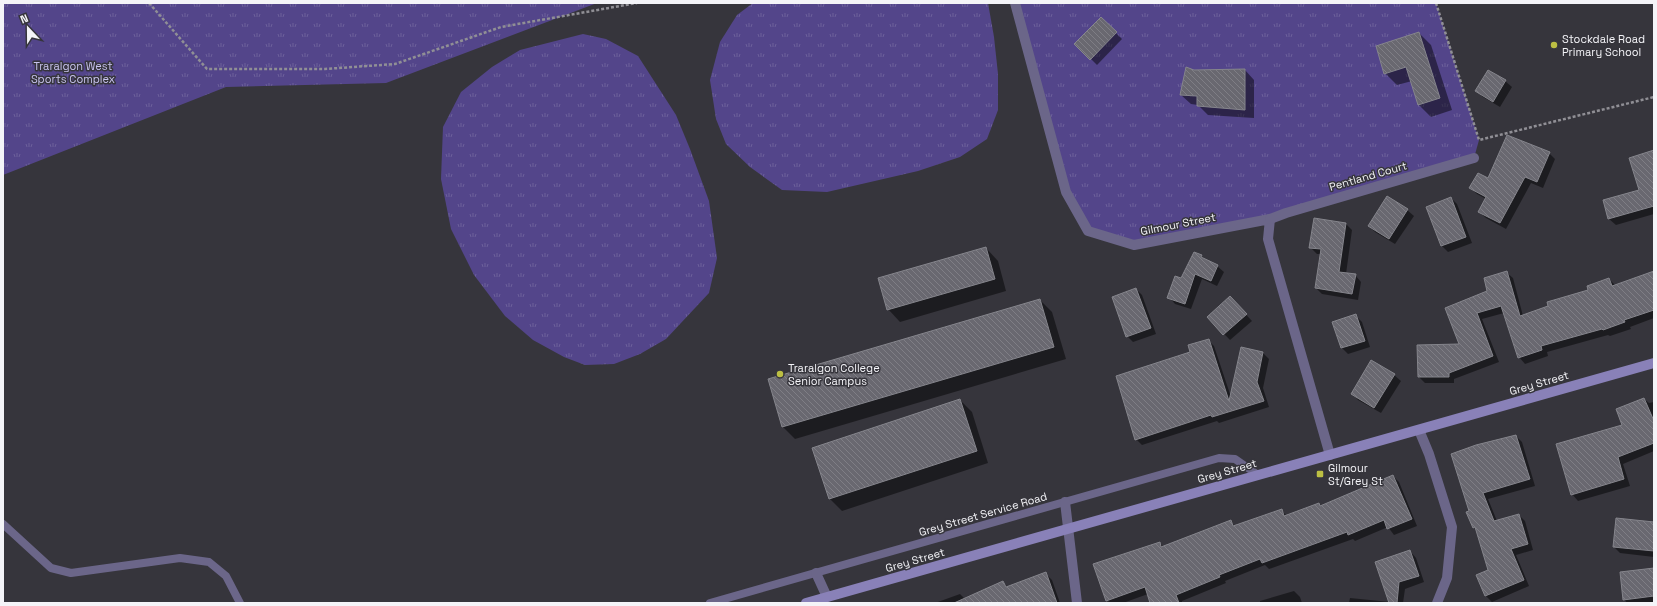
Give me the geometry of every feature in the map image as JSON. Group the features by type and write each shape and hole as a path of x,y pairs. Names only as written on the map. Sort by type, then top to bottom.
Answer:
{"main road":[{"name":"Grey Street","path":"806,603 1654,363"}],"street":[{"name":"Gilmour Street","path":"1015,3 1066,192 1088,231 1134,244 1270,219"},
{"name":"Pentland Court","path":"1270,219 1286,212 1474,158"},
{"path":"1270,219 1268,239 1330,455"},
{"path":"1419,430 1429,454 1452,527 1447,578 1438,603"},
{"path":"1065,502 1077,603"},
{"path":"816,573 827,597"}],"lane":[{"name":"Grey Street Service Road","path":"710,603 1219,458 1235,459 1258,475"},
{"path":"3,524 51,568 70,573 180,558 209,562 226,576 240,603"}],"path":[{"path":"149,3 207,69 317,69 395,64 501,27 637,3"},
{"path":"1436,3 1479,140 1654,97"}],"green space":[{"name":"Traralgon West Sports Complex","path":"3,3 597,3 386,83 226,87 3,175"},
{"path":"753,3 988,3 998,74 998,110 987,139 960,157 918,171 827,192 782,190 750,167 726,144 716,119 710,80 720,42 737,15"},
{"path":"1015,3 1436,3 1479,140 1474,158 1286,213 1134,245 1088,231 1066,192"},
{"path":"583,34 606,39 638,56 676,115 709,201 717,258 709,293 666,339 640,354 614,364 585,365 564,357 533,340 505,316 474,275 451,229 441,179 443,127 461,92 492,67 520,50"}],"building":[{"path":"1101,17 1117,32 1090,60 1074,44"},
{"path":"1419,32 1440,98 1418,105 1406,67 1384,74 1376,46"},
{"path":"1186,67 1194,70 1245,69 1245,110 1197,106 1197,96 1180,95"},
{"path":"1488,70 1506,80 1493,102 1475,91"},
{"path":"1507,135 1550,152 1537,182 1525,177 1500,223 1478,212 1486,197 1469,188 1478,173 1488,178"},
{"path":"1654,150 1654,206 1608,219 1603,200 1639,190 1629,158"},
{"path":"1387,196 1408,209 1389,239 1368,226"},
{"path":"1451,197 1466,237 1441,246 1426,207"},
{"path":"1314,218 1346,223 1339,272 1356,274 1352,294 1315,288 1321,249 1309,248"},
{"path":"986,247 995,279 887,310 878,278"},
{"path":"1194,252 1218,265 1211,281 1195,274 1185,304 1167,298 1175,276 1181,278"},
{"path":"1507,271 1520,316 1548,306 1547,302 1588,290 1587,286 1609,278 1612,286 1654,271 1654,310 1624,320 1625,322 1603,330 1602,329 1541,346 1542,350 1518,358 1501,306 1477,313 1493,356 1449,373 1449,377 1418,377 1417,345 1459,344 1445,308 1487,291 1484,278"},
{"path":"1136,288 1151,328 1126,337 1112,297"},
{"path":"1230,296 1247,314 1223,335 1207,317"},
{"path":"1040,299 1054,347 782,427 768,379"},
{"path":"1356,314 1365,341 1341,348 1332,322"},
{"path":"1209,339 1229,401 1241,347 1263,352 1257,382 1264,401 1212,417 1211,415 1135,440 1116,376 1190,352 1188,345"},
{"path":"1371,360 1395,374 1374,408 1351,394"},
{"path":"1644,398 1654,421 1654,443 1618,457 1624,479 1571,495 1556,444 1622,425 1616,409"},
{"path":"960,399 977,451 829,499 812,448"},
{"path":"1516,435 1530,479 1483,493 1494,521 1519,514 1528,544 1511,549 1524,580 1485,596 1476,575 1488,570 1475,527 1473,528 1466,512 1469,511 1451,454 1476,445"},
{"path":"1393,475 1412,519 1387,529 1384,520 1348,535 1347,532 1262,563 1260,559 1219,575 1220,577 1176,595 1179,603 1150,603 1145,587 1106,601 1093,564 1160,542 1161,547 1231,520 1233,526 1282,509 1284,516 1319,503 1320,506"},
{"path":"1616,518 1654,522 1654,551 1613,547"},
{"path":"1410,550 1419,576 1399,582 1397,603 1389,603 1375,562"},
{"path":"1654,568 1654,596 1623,600 1620,572"},
{"path":"1046,572 1057,603 954,603 1003,581 1006,587"}],"place":[{"name":"Stockdale Road Primary School","path":"1554,45"},
{"name":"Traralgon College Senior Campus","path":"780,374"},
{"name":"Gilmour St/Grey St","path":"1320,474"}]}
